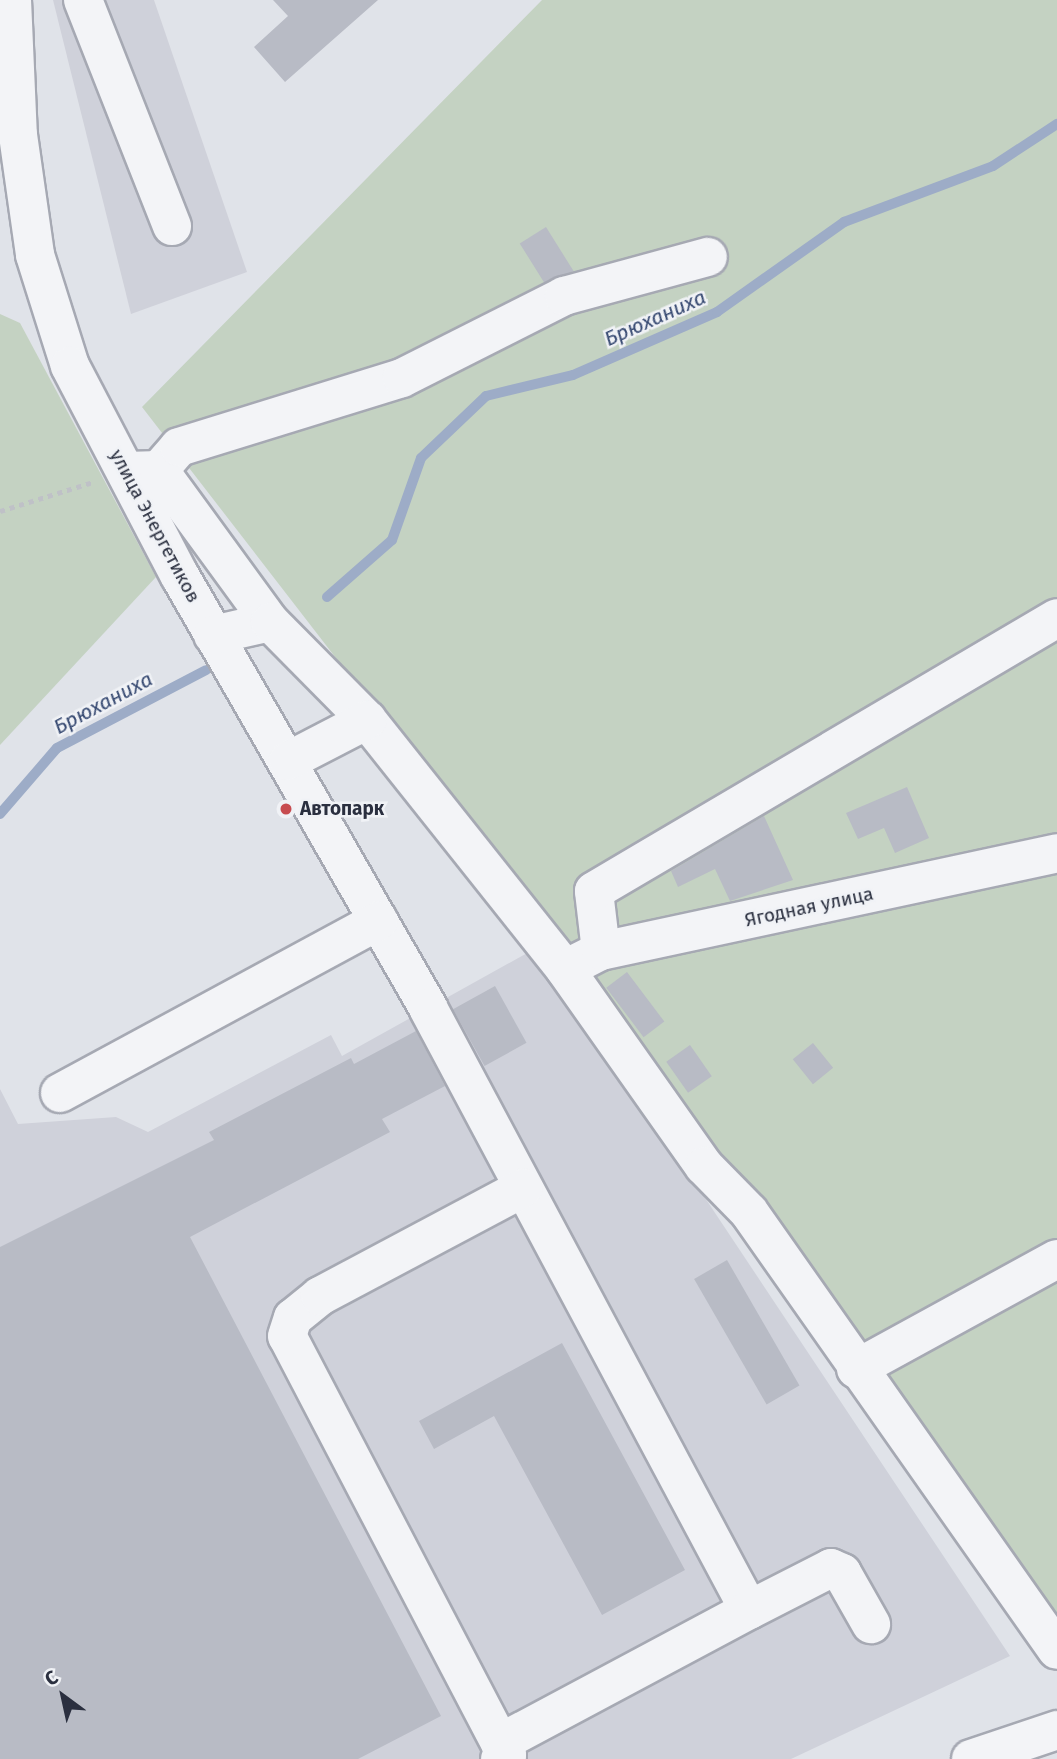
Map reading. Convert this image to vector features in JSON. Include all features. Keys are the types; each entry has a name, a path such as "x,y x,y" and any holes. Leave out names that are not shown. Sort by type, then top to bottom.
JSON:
{"street":[{"name":"улица Энергетиков","path":"12,0 18,135 35,255 70,366 143,470 214,635 428,1009 749,1611"},
{"path":"83,0 172,226"},
{"path":"708,257 564,296 402,378 179,447 143,470 270,622 367,719 565,969 705,1166 749,1212 856,1369 1057,1650"},
{"path":"601,951 594,891 1057,618"},
{"path":"214,635 270,622"},
{"path":"288,761 367,719"},
{"name":"Ягодная улица","path":"565,969 601,951 1057,853"},
{"path":"60,1093 378,921"},
{"path":"523,1188 320,1296 293,1318 287,1336 504,1754 749,1611 831,1569 842,1573 871,1624"},
{"path":"856,1369 1057,1259"},
{"path":"971,1759 1057,1730"}],"path":[{"path":"0,511 143,470"}],"shaded area":[{"path":"53,0 154,0 247,272 131,314"},
{"path":"538,947 1010,1656 791,1759 0,1759 0,1089 18,1124 116,1117 148,1132 331,1035 342,1056"}],"green space":[{"path":"542,0 1057,0 1057,1621 587,983 142,407"},
{"path":"0,314 20,323 156,577 0,745"}],"building":[{"path":"273,0 378,0 285,82 254,47 288,16"},
{"path":"546,227 574,271 547,288 520,243"},
{"path":"907,787 929,838 895,853 884,828 858,839 846,813"},
{"path":"764,816 793,880 730,901 715,869 678,887 671,871"},
{"path":"627,972 664,1022 644,1037 606,988"},
{"path":"495,986 527,1043 485,1066 453,1009"},
{"path":"416,1031 445,1086 382,1119 390,1132 190,1237 441,1716 358,1759 0,1759 0,1247 214,1140 209,1132 351,1058 354,1064"},
{"path":"813,1043 833,1068 813,1084 793,1059"},
{"path":"690,1045 712,1076 688,1093 666,1062"},
{"path":"727,1260 800,1386 767,1405 694,1279"},
{"path":"562,1343 685,1570 602,1615 494,1416 434,1449 419,1421"}],"waterway":[{"name":"Брюханиха","path":"327,597 392,540 421,458 486,396 573,375 717,312 844,222 993,166 1057,124"},
{"name":"Брюханиха","path":"0,814 57,748 206,670"}],"place":[{"name":"Автопарк","path":"286,809"}]}
